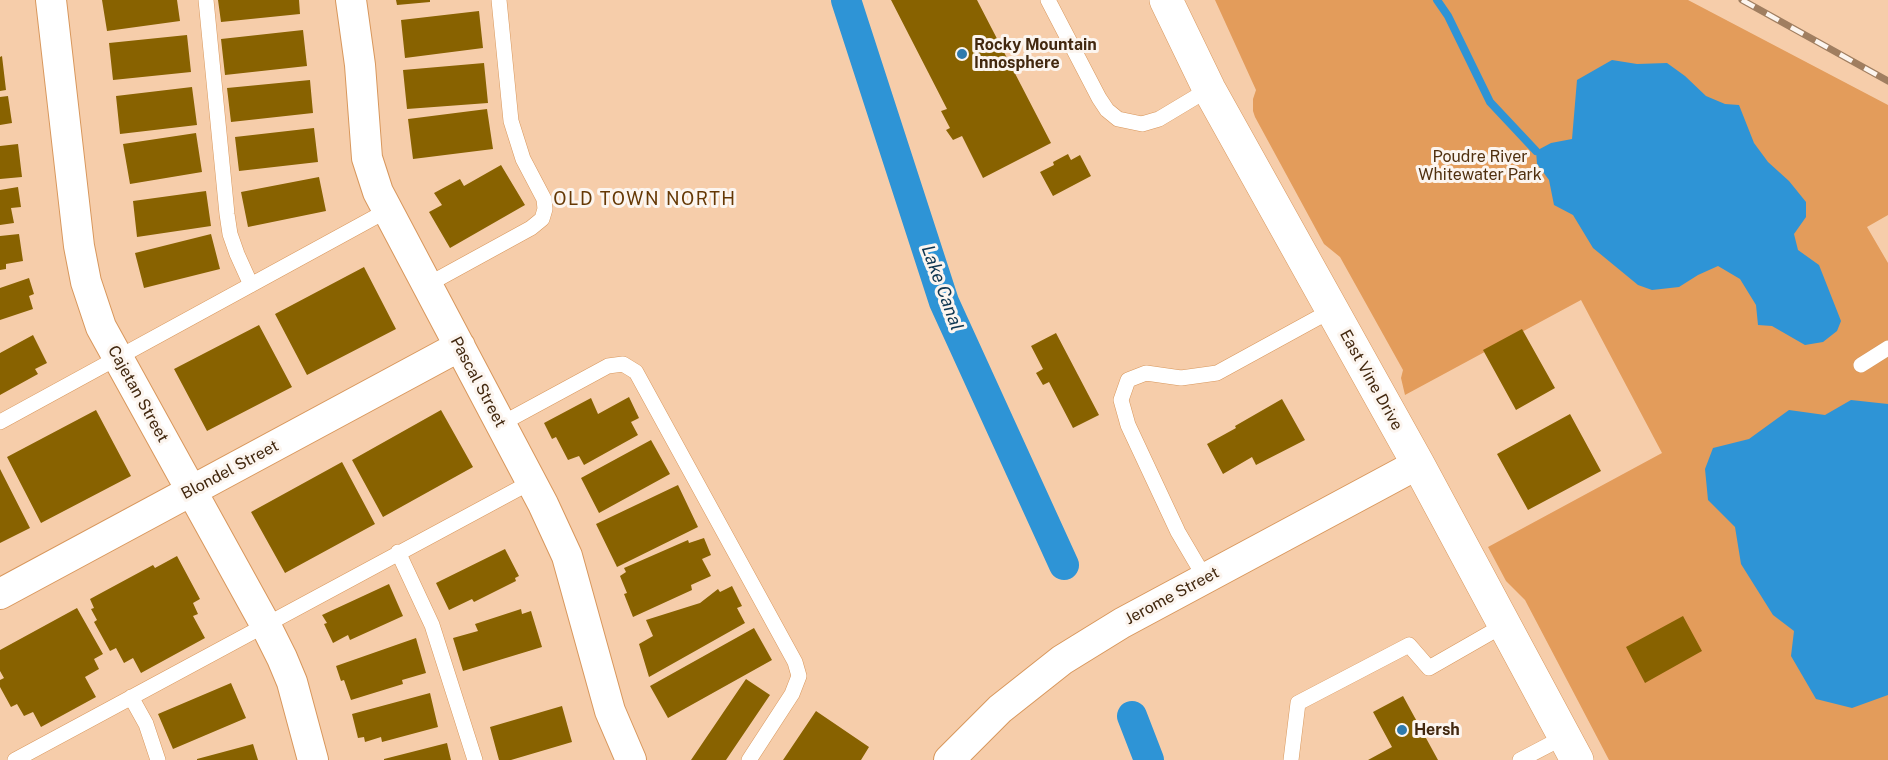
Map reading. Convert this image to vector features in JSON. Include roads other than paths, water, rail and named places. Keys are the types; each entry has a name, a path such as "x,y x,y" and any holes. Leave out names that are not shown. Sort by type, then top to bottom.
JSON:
{"main road":[{"name":"East Vine Drive","path":"1166,0 1209,89 1418,464 1571,748"}],"street":[{"name":"Cajetan Street","path":"51,0 79,246 86,282 101,327 265,624 292,682 314,760"},
{"name":"Pascal Street","path":"351,0 361,76 367,158 378,192 501,424 567,556 610,711 631,760"},
{"name":"Blondel Street","path":"0,594 459,346"},
{"name":"Jerome Street","path":"948,760 1000,709 1062,660 1122,623 1418,464"}],"lane":[{"path":"206,0 230,234 251,285"},
{"path":"427,285 531,228 542,219 545,209 544,199 523,159 511,121 499,0"},
{"path":"1048,0 1099,98 1107,110 1118,118 1142,123 1159,119 1209,89"},
{"path":"0,422 388,210"},
{"path":"1205,578 1181,538 1128,425 1121,400 1128,380 1146,373 1181,378 1217,373 1332,310"},
{"path":"1861,365 1888,348"},
{"path":"501,424 608,366 623,364 636,372 795,662 799,676 792,694 749,760"},
{"path":"15,760 531,482"},
{"path":"398,552 432,625 475,760"},
{"path":"1291,760 1298,703 1409,645 1429,668 1504,625"},
{"path":"131,697 146,724 158,760"},
{"path":"1520,760 1571,748"}],"water":[{"path":"1612,60 1637,64 1667,63 1706,96 1725,104 1739,105 1754,143 1768,162 1789,181 1806,202 1806,217 1794,234 1798,250 1819,265 1841,321 1837,331 1823,342 1805,345 1772,326 1758,325 1756,305 1740,279 1718,266 1679,287 1652,290 1638,285 1593,248 1573,215 1554,205 1549,180 1537,164 1536,151 1551,143 1572,139 1577,80"},
{"path":"1851,400 1888,404 1888,695 1852,708 1816,699 1791,656 1794,631 1773,615 1741,564 1735,527 1708,500 1705,469 1713,448 1749,439 1789,410 1825,415"}],"waterway":[{"name":"Lake Canal","path":"846,0 944,302 1064,565"},
{"path":"1437,0 1448,16 1490,102 1536,151"},
{"name":"Lake Canal","path":"1132,716 1149,760"}],"railway":[{"path":"1742,0 1888,81"}],"place":[{"name":"Rocky Mountain Innosphere","path":"962,54"},
{"name":"Hersh","path":"1402,730"}],"district":[{"name":"OLD TOWN NORTH","path":"645,199"}],"park label":[{"name":"Poudre River Whitewater Park","path":"1480,166"}]}
